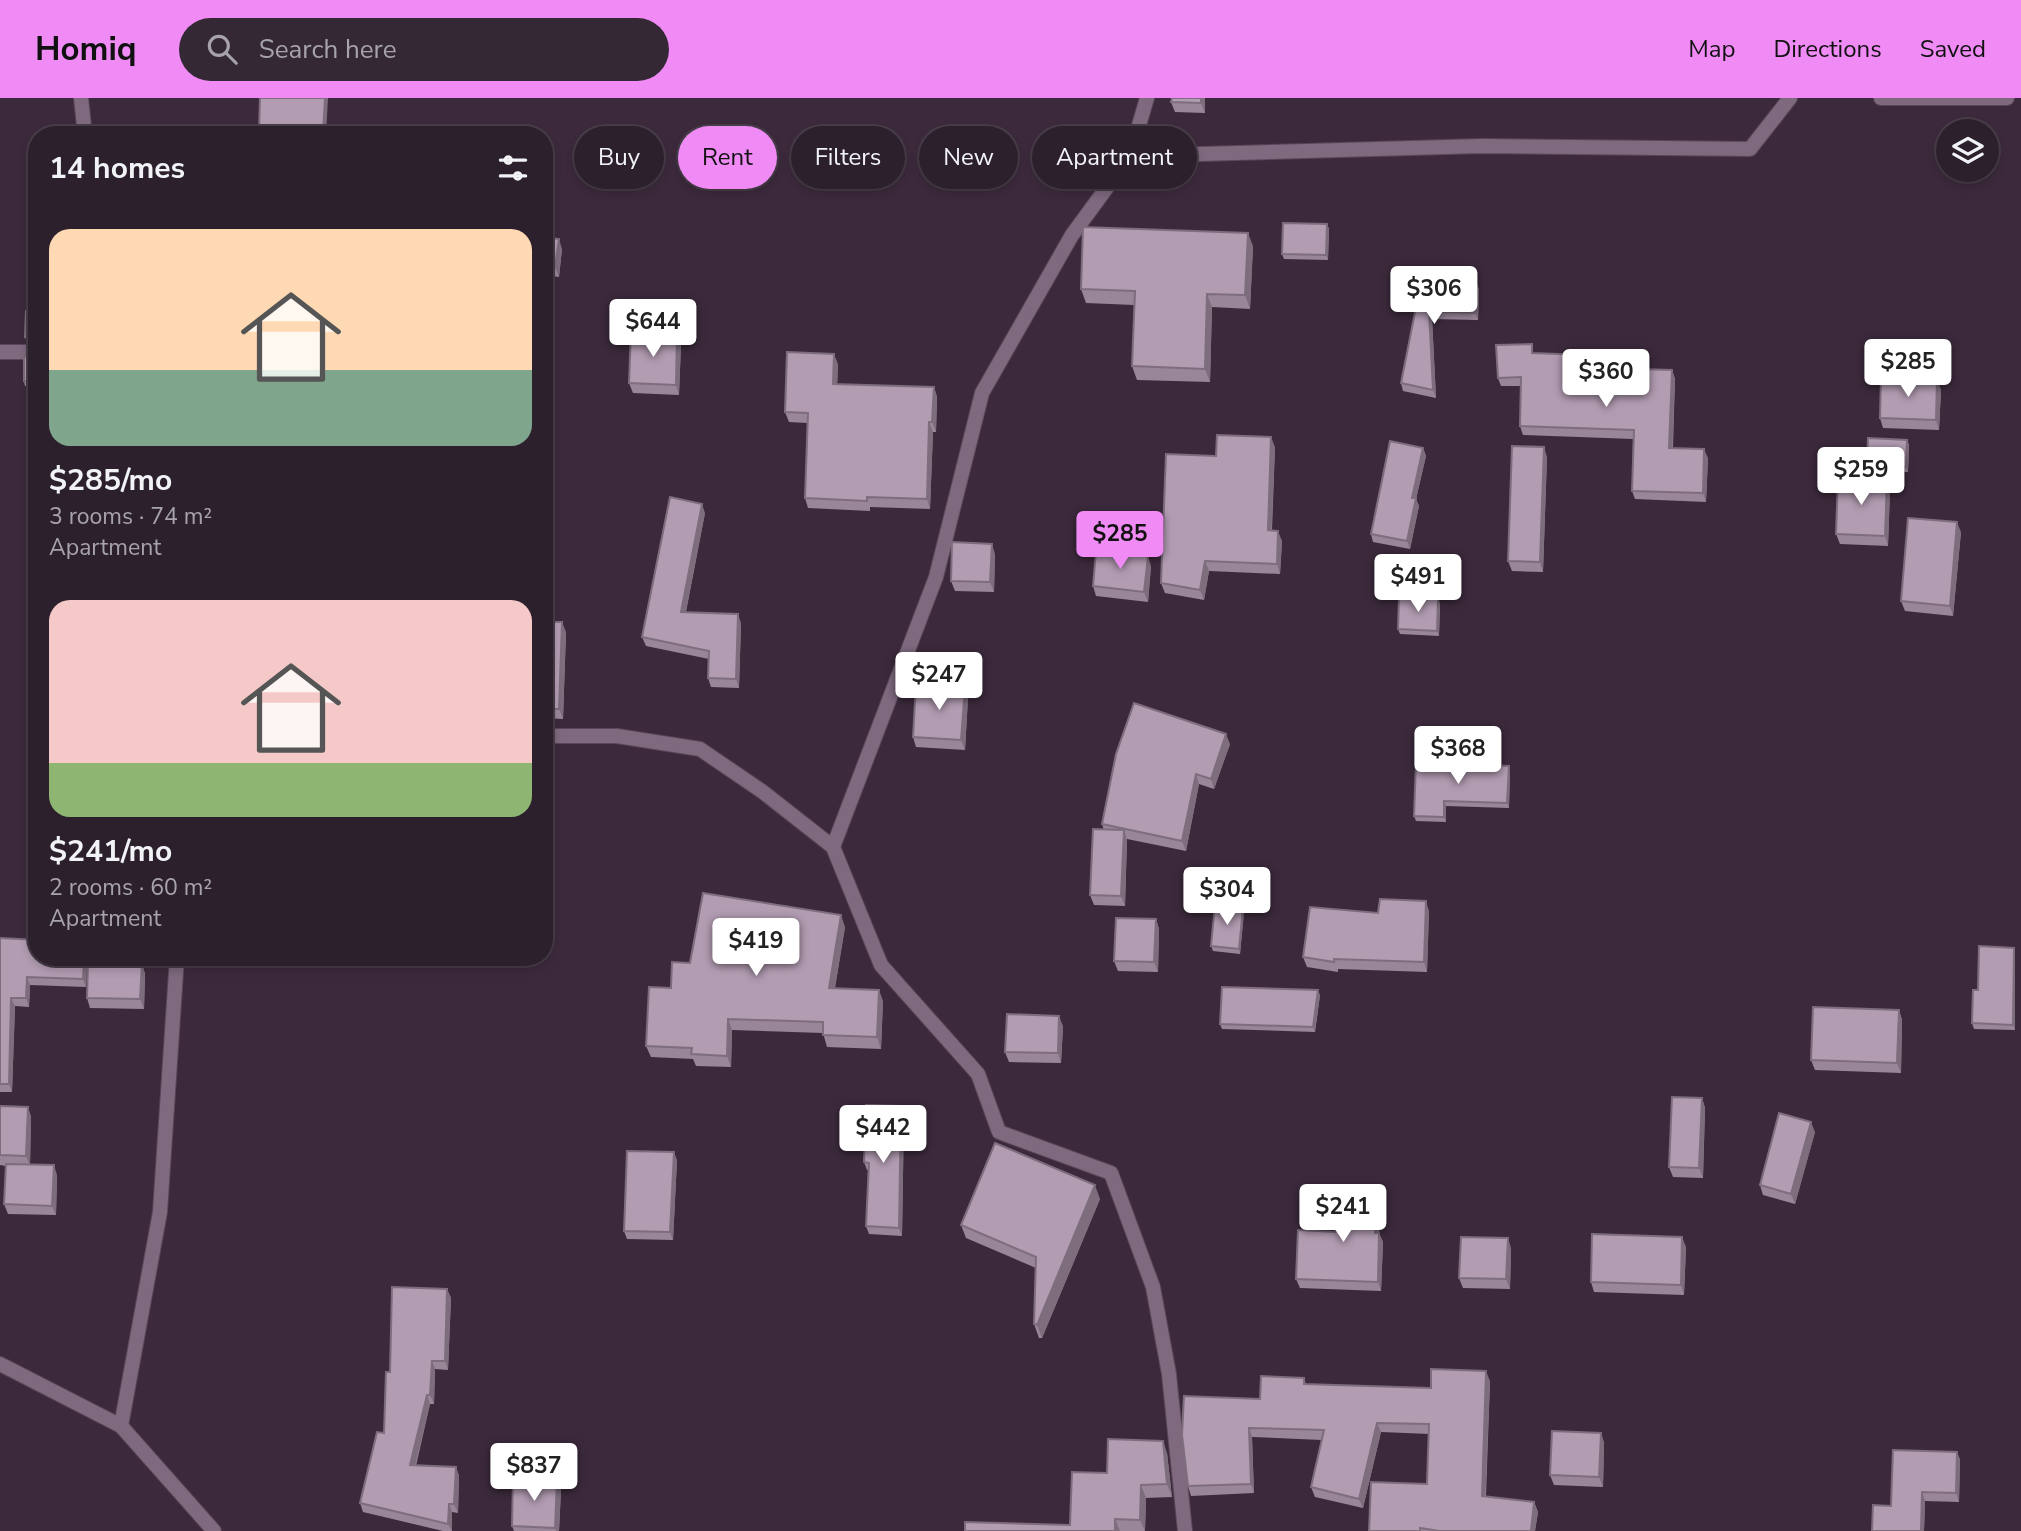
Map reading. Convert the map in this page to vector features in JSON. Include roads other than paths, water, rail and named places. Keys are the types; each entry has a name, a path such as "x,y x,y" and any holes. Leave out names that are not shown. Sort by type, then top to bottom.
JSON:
{"street":[{"path":"81,98 84,126"},
{"path":"1139,126 1147,98"},
{"path":"1197,154 1482,146 1750,149 1790,98"},
{"path":"1881,98 2007,98"},
{"path":"833,847 936,577 982,393 1072,234 1105,189"},
{"path":"0,352 28,352"},
{"path":"553,736 617,736 700,748 763,792 833,847 881,965 978,1074 999,1132 1111,1173 1153,1287 1169,1374 1185,1531"},
{"path":"121,1426 160,1212 176,966"},
{"path":"0,1364 121,1426 214,1531"}]}
